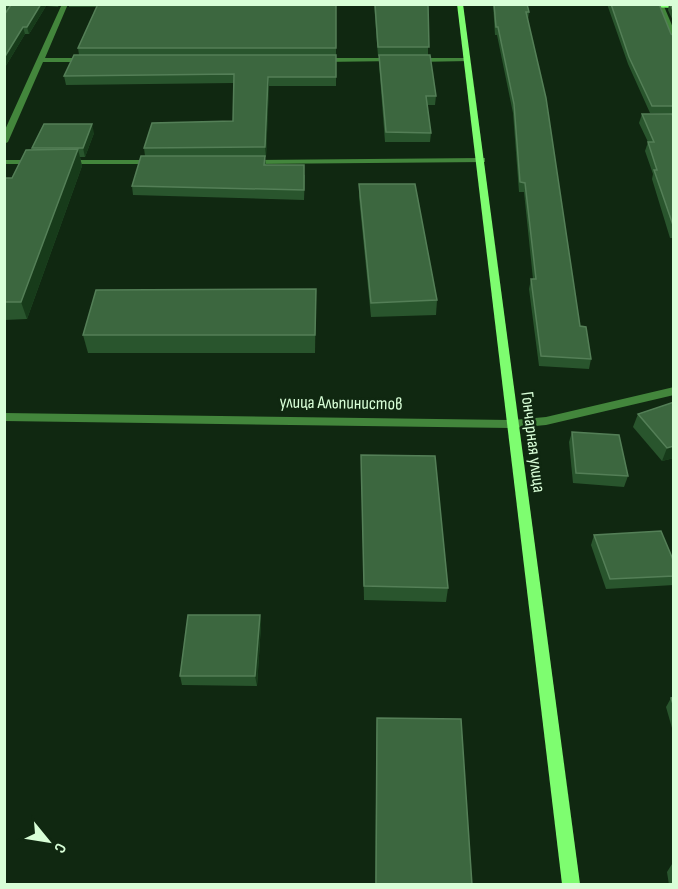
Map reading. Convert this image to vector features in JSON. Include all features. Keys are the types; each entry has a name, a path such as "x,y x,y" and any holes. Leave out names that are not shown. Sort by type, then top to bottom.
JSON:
{"street":[{"path":"4,142 64,4"},
{"name":"Гончарная улица","path":"460,4 482,160 571,885"},
{"path":"621,4 674,6"},
{"path":"660,5 674,40"},
{"path":"41,60 100,60"},
{"path":"315,60 468,60"},
{"path":"235,162 482,160"},
{"path":"4,162 166,162"},
{"name":"улица Альпинистов","path":"4,417 513,424 546,421 674,391"}],"building":[{"path":"4,4 41,4 27,27 23,27 4,58 4,15 11,5"},
{"path":"98,4 336,4 336,48 78,48"},
{"path":"375,4 428,4 429,47 378,47"},
{"path":"494,4 527,4 529,12 526,12 546,98 580,326 586,327 591,359 541,356 531,279 536,279 525,183 520,182 514,104 498,27 496,27"},
{"path":"611,4 659,4 671,34 674,36 674,106 652,106 629,57"},
{"path":"74,55 336,55 336,77 268,77 265,147 144,148 152,123 233,121 234,74 64,76"},
{"path":"379,55 430,55 436,96 426,96 431,133 386,132"},
{"path":"642,114 672,114 674,119 674,228 654,170 657,170 648,142 654,142"},
{"path":"44,124 92,124 83,148 32,148"},
{"path":"78,149 21,302 4,302 4,182 6,178 12,178 26,150"},
{"path":"141,156 265,156 264,165 304,165 304,190 132,186"},
{"path":"359,184 415,184 437,300 371,303"},
{"path":"316,289 315,335 83,335 96,290"},
{"path":"674,402 674,446 667,448 638,414"},
{"path":"572,432 619,435 628,476 576,473"},
{"path":"361,455 435,456 448,588 364,586"},
{"path":"661,531 674,562 674,576 610,579 594,535"},
{"path":"188,615 260,615 255,676 180,676"},
{"path":"377,718 461,719 472,885 376,885"}]}
